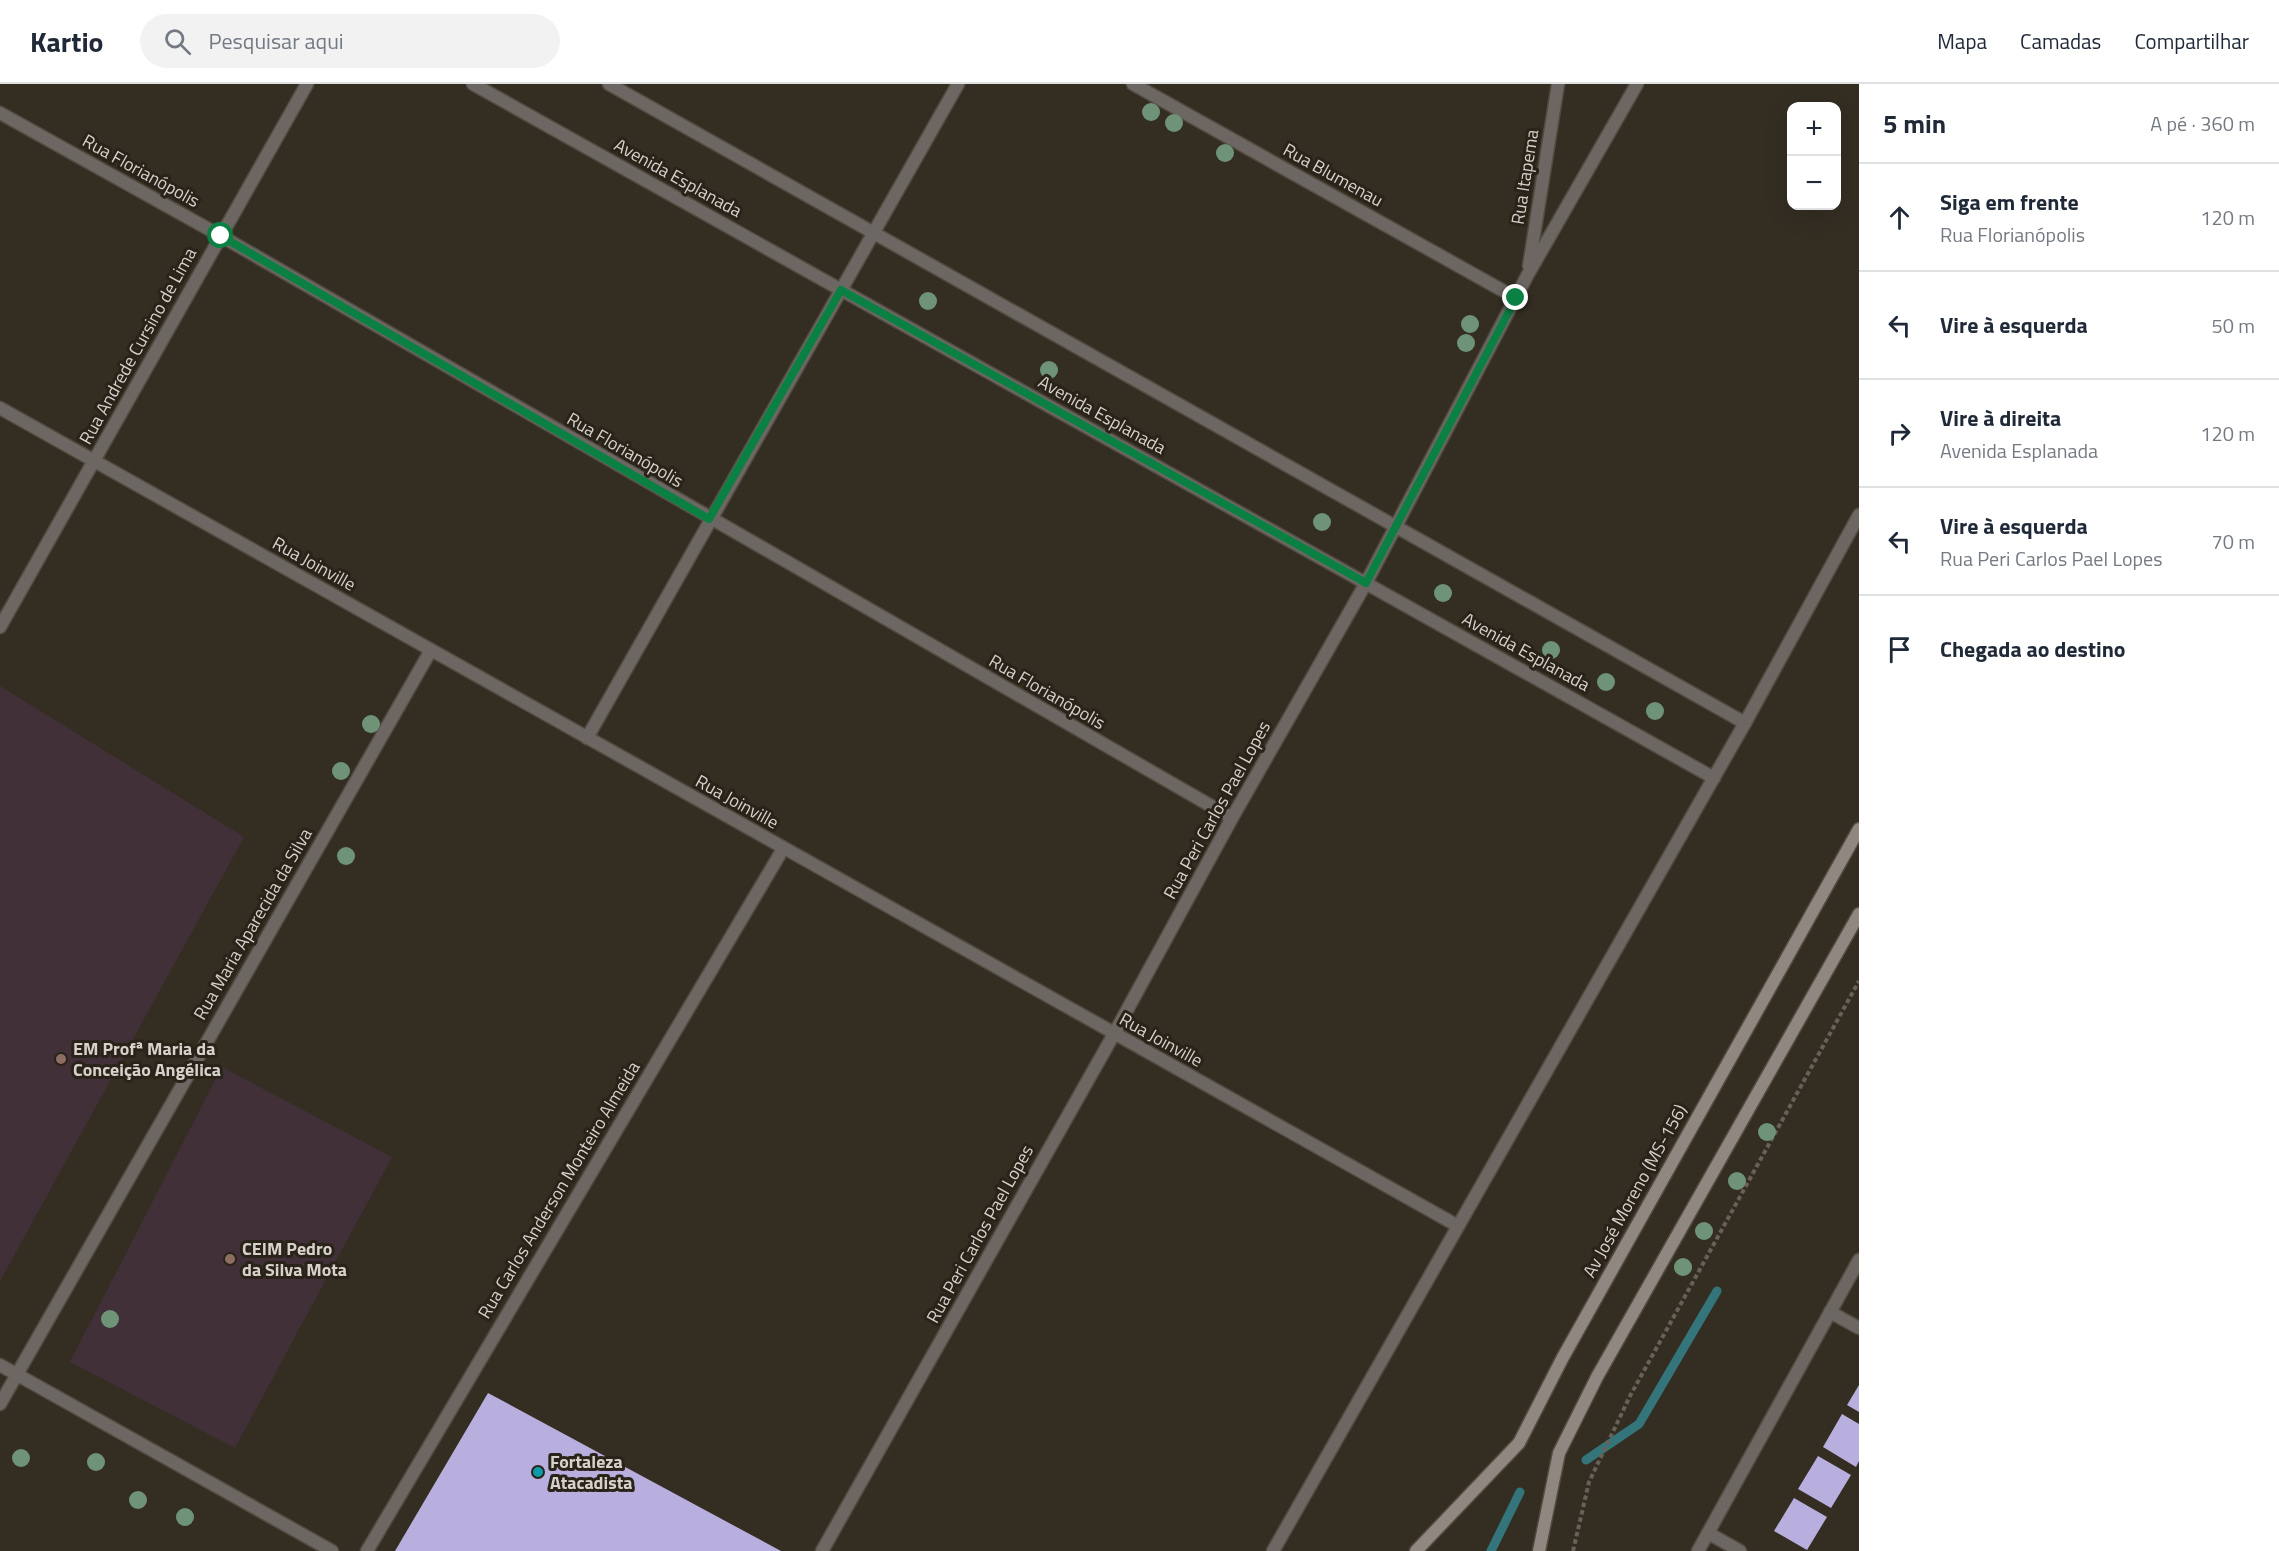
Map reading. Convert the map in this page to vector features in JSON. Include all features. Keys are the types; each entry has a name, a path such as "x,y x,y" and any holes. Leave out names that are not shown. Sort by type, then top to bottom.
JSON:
{"main road":[{"name":"Av José Moreno (MS-156)","path":"1416,1551 1519,1443 1562,1359 1859,828"},
{"path":"1539,1551 1559,1453 1597,1377 1859,914"}],"street":[{"name":"Rua Andrede Cursino de Lima","path":"0,627 307,84"},
{"name":"Avenida Esplanada","path":"473,84 1714,778"},
{"path":"609,84 1745,723"},
{"path":"586,738 958,84"},
{"name":"Rua Blumenau","path":"1133,84 1516,298"},
{"name":"Rua Itapema","path":"1527,276 1558,84"},
{"name":"Rua Peri Carlos Pael Lopes","path":"822,1551 1366,583 1527,276 1637,84"},
{"name":"Rua Florianópolis","path":"0,113 221,236 1232,819"},
{"name":"Rua Joinville","path":"0,408 1458,1226"},
{"path":"1273,1551 1714,778 1859,515"},
{"name":"Rua Maria Aparecida da Silva","path":"0,1404 431,650"},
{"name":"Rua Carlos Anderson Monteiro Almeida","path":"367,1551 783,849"},
{"path":"1698,1551 1859,1260"},
{"path":"1830,1312 1859,1328"},
{"path":"0,1365 332,1551"},
{"path":"1708,1533 1740,1551"}],"path":[{"path":"1573,1551 1588,1482 1630,1396 1859,981"}],"shaded area":[{"name":"EM Profª Maria da Conceição Angélica","path":"0,686 244,837 0,1281"},
{"name":"CEIM Pedro da Silva Mota","path":"222,1067 392,1157 235,1448 70,1362"}],"building":[{"path":"1859,1385 1859,1412 1847,1405"},
{"name":"Fortaleza Atacadista","path":"488,1393 781,1551 395,1551"},
{"path":"1842,1414 1859,1424 1859,1461 1856,1467 1823,1447"},
{"path":"1818,1456 1851,1475 1831,1508 1798,1489"},
{"path":"1794,1498 1827,1517 1807,1550 1774,1531"}],"waterway":[{"path":"1586,1460 1639,1424 1717,1291"},
{"path":"1491,1551 1520,1492"}],"place":[{"name":"EM Profª Maria da Conceição Angélica","path":"61,1059"},
{"name":"CEIM Pedro da Silva Mota","path":"230,1259"},
{"name":"Fortaleza Atacadista","path":"538,1472"}],"route":[{"path":"221,236 709,519 841,290 1366,583 1516,298"}]}
